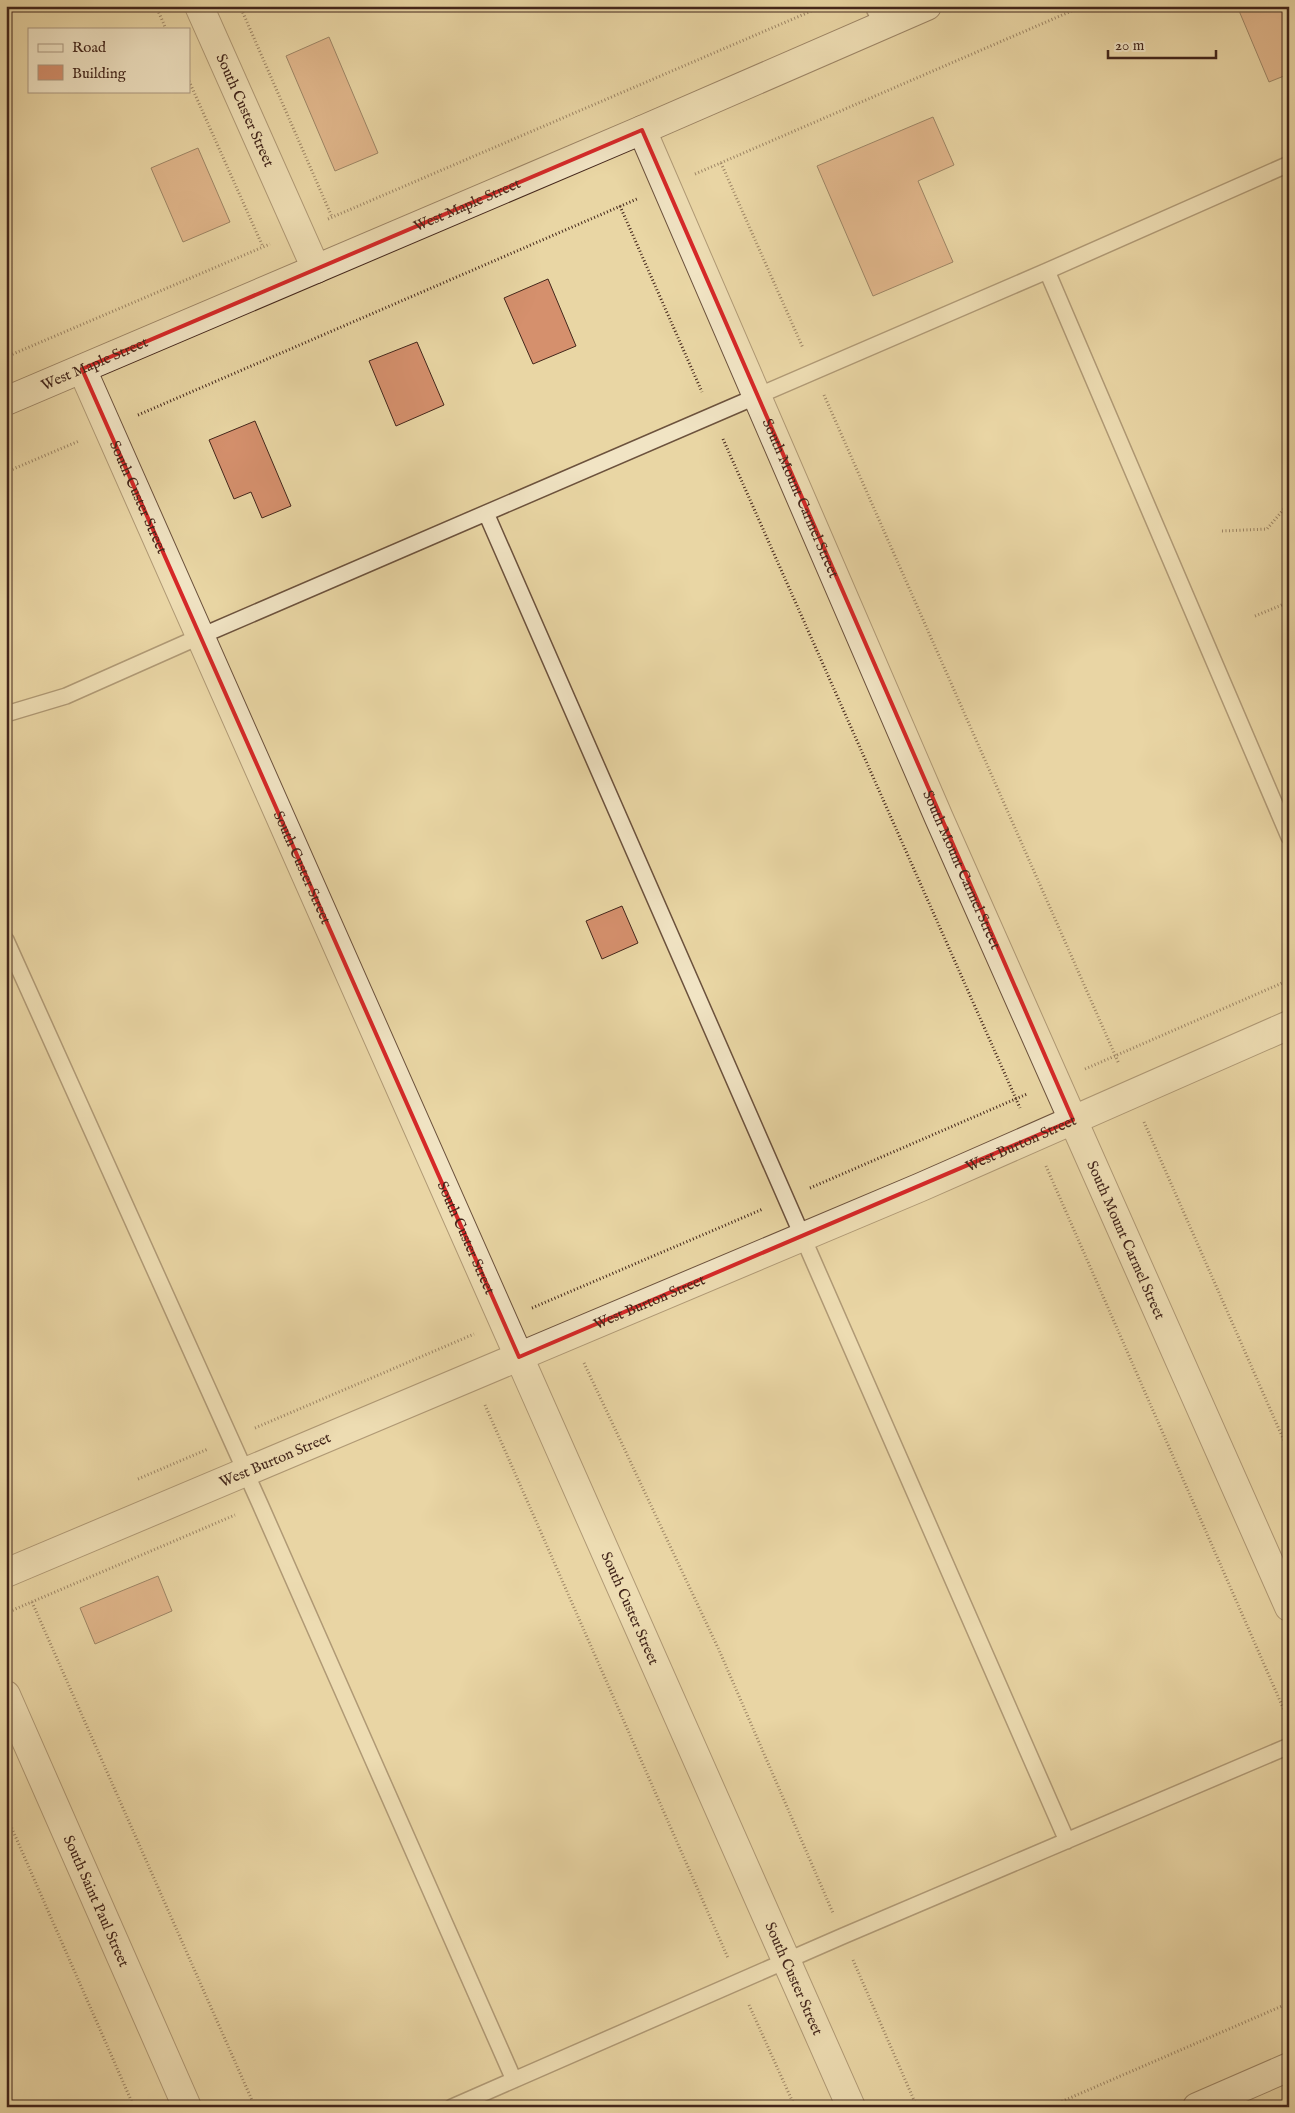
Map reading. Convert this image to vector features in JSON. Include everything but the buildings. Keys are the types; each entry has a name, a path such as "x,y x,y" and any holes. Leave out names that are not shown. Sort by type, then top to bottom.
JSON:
{"street":[{"name":"South Custer Street","path":"199,6 316,269"},
{"name":"West Maple Street","path":"6,401 642,130 878,16 927,6"},
{"name":"South Mount Carmel Street","path":"642,130 939,818 1289,1607"},
{"name":"South Custer Street","path":"82,369 851,2107"},
{"name":"West Burton Street","path":"12,1570 802,1237 1289,1025"},
{"name":"South Saint Paul Street","path":"6,1694 187,2107"},
{"path":"1197,2107 1289,2067"}],"lane":[{"path":"6,714 66,696 813,370 1047,271 1289,164"},
{"path":"1047,271 1289,837"},
{"path":"486,513 1067,1841"},
{"path":"6,940 245,1472 514,2080"},
{"path":"452,2107 843,1936 1289,1746"}],"path":[{"path":"156,6 166,28"},
{"path":"240,6 332,217"},
{"path":"6,357 823,6"},
{"path":"6,472 1083,6"},
{"path":"190,83 263,247"},
{"path":"722,162 1289,1452"},
{"path":"620,206 1016,1099 1289,1722"},
{"path":"1222,531 1267,529 1289,503"},
{"path":"1256,616 1289,602"},
{"path":"130,1483 1289,980"},
{"path":"571,1335 719,1650 917,2107"},
{"path":"458,1341 795,2107"},
{"path":"12,1570 255,2107"},
{"path":"6,1815 134,2107"},
{"path":"1049,2107 1289,2003"}],"highlighted area":[{"path":"642,130 1073,1120 519,1357 82,369"}]}
